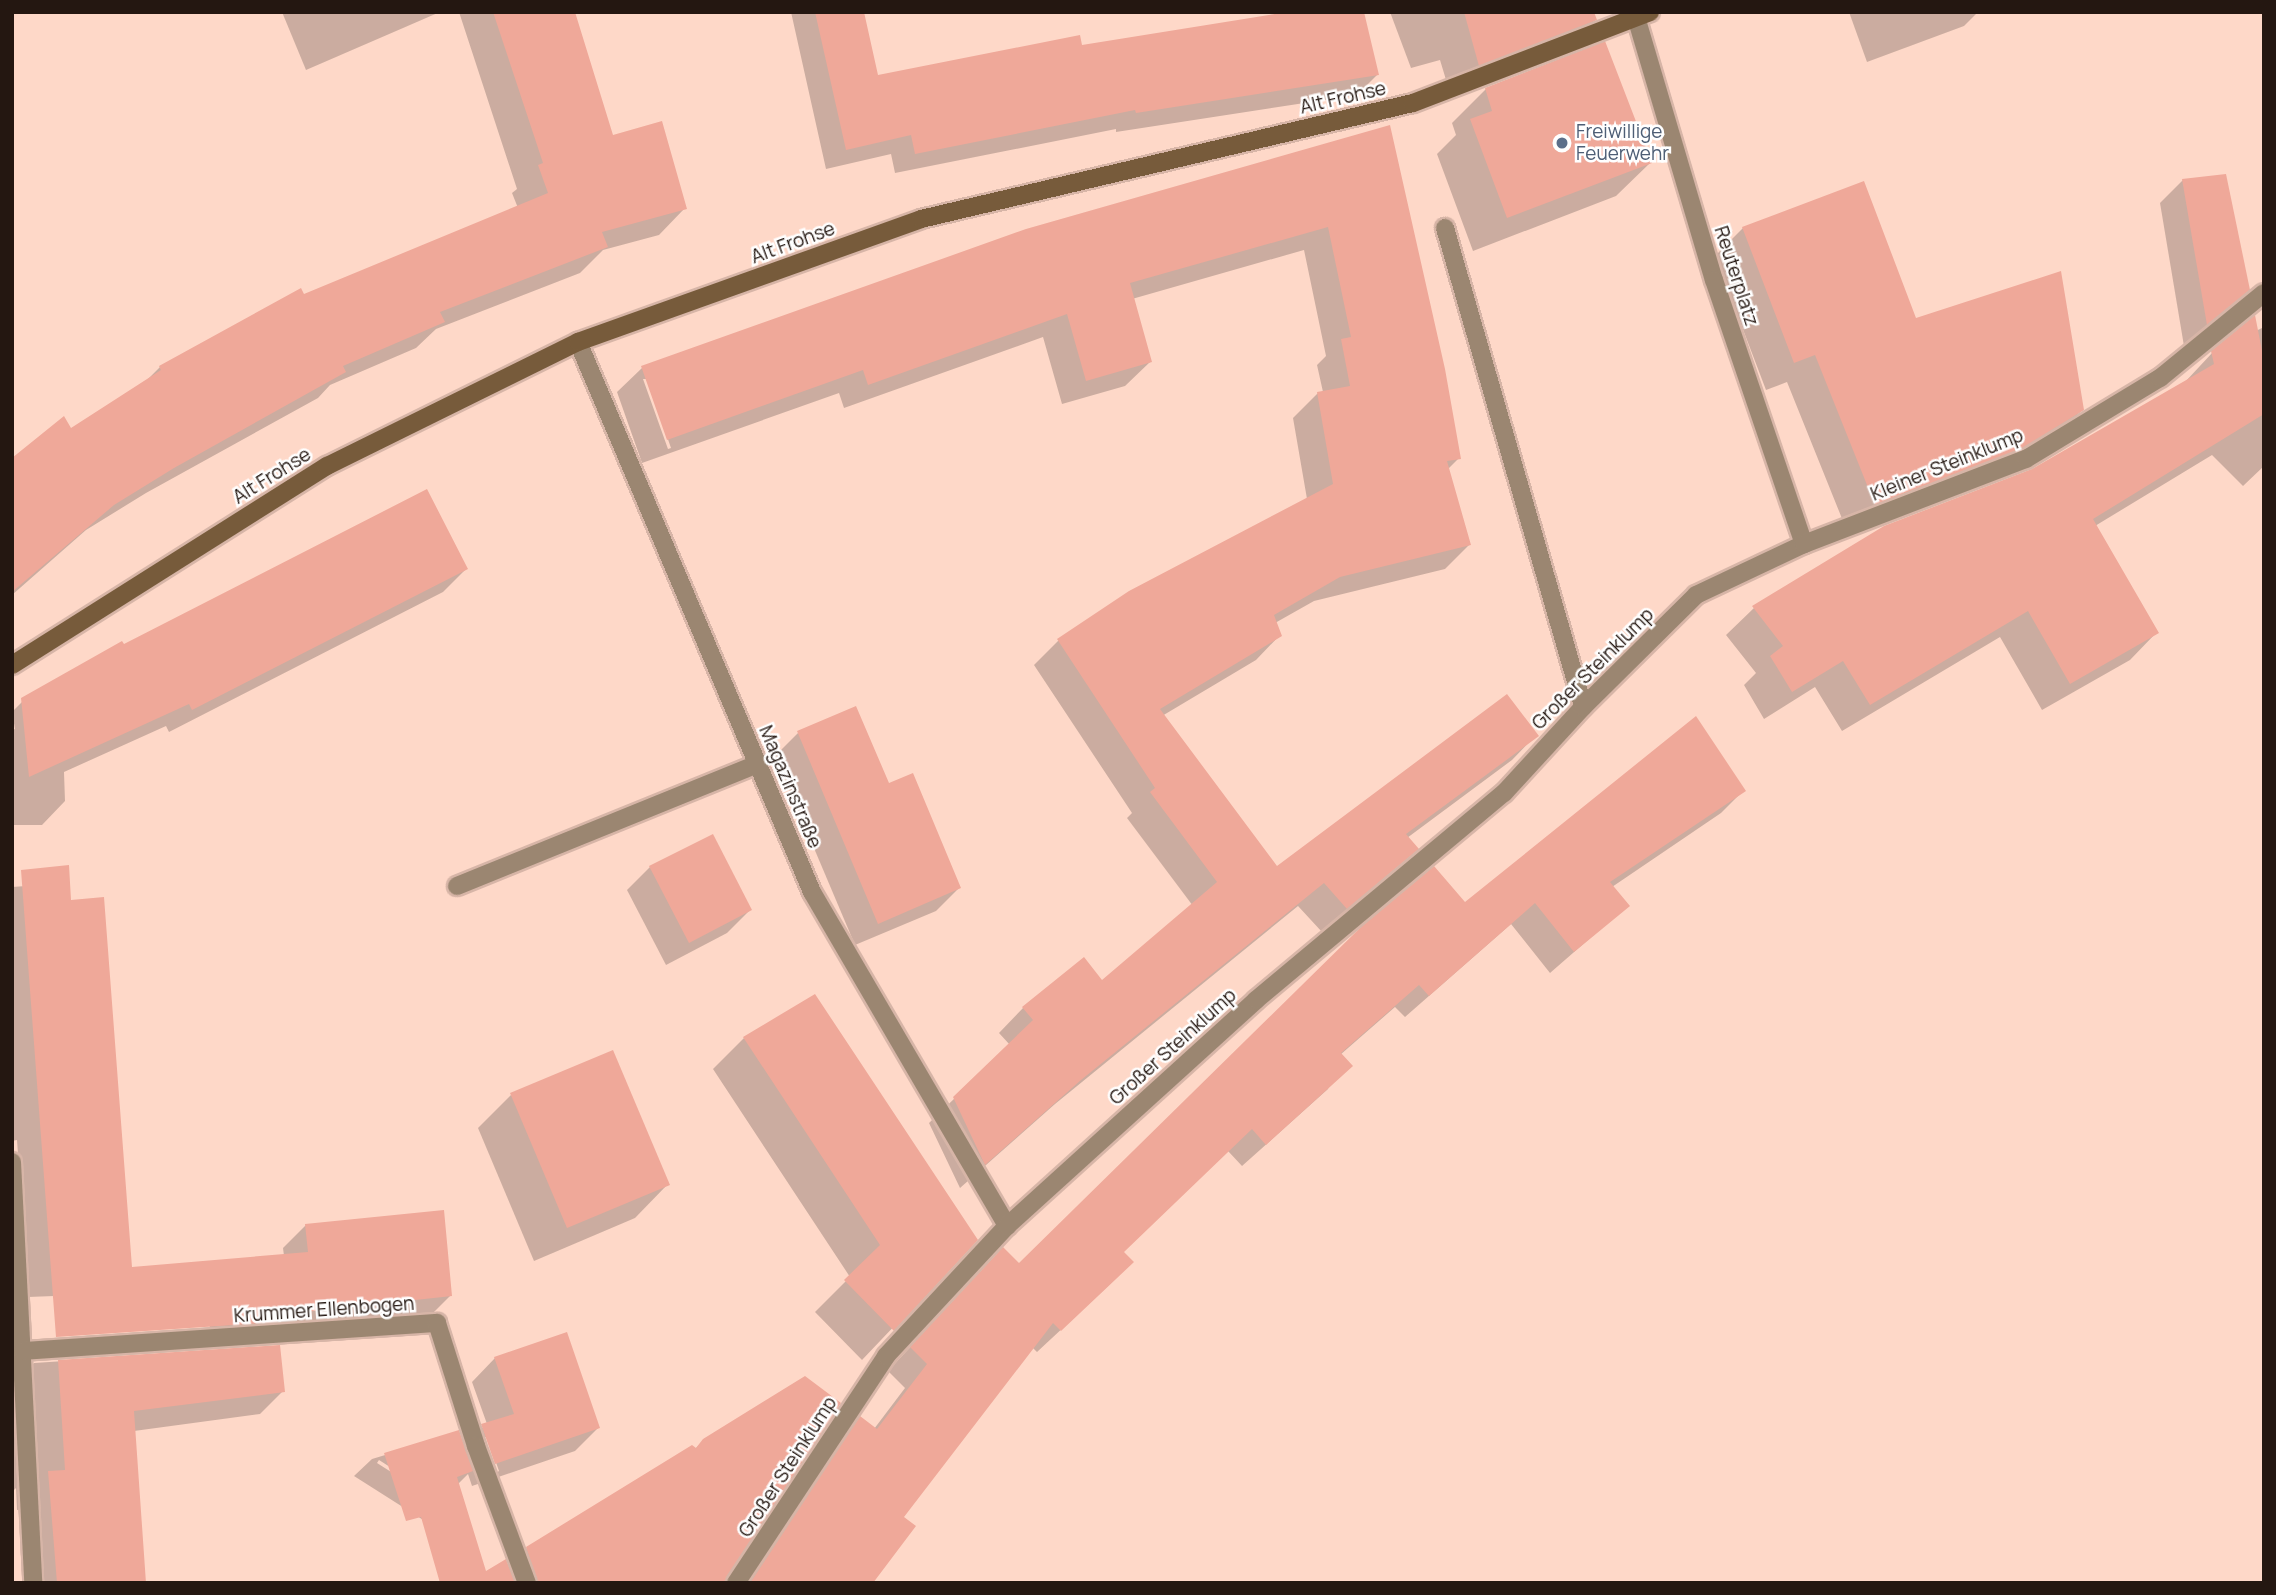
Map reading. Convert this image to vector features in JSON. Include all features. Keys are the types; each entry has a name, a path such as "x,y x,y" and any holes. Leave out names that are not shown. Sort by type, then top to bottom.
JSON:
{"street":[{"name":"Alt Frohse","path":"12,665 327,466 578,342 921,219 1413,103 1643,15"},
{"name":"Reuterplatz","path":"1643,15 1713,280 1804,544"},
{"path":"1445,228 1583,707"},
{"name":"Kleiner Steinklump","path":"1696,595 1804,544 2026,459 2160,378 2264,293"},
{"name":"Magazinstraße","path":"578,342 812,892 1007,1226"},
{"name":"Großer Steinklump","path":"736,1583 886,1356 1007,1226 1256,1000 1504,793 1583,707 1696,595"},
{"path":"457,886 758,764"},
{"path":"12,1162 33,1583"},
{"name":"Krummer Ellenbogen","path":"23,1351 437,1323 476,1446 527,1583"}],"building":[{"path":"493,12 575,12 613,135 662,121 687,209 602,232 608,247 440,312 445,322 343,366 346,372 174,468 114,505 12,592 12,458 64,416 71,428 161,370 159,366 301,288 304,294 548,193 538,165 543,163"},
{"path":"815,12 864,12 878,75 1080,35 1082,45 1287,12 1364,12 1379,75 1136,113 1135,110 915,154 911,135 846,150"},
{"path":"1464,12 1594,12 1597,20 1479,66"},
{"path":"1605,41 1652,163 1507,218 1470,119 1492,111 1485,88"},
{"path":"1390,125 1445,369 1461,459 1447,461 1471,545 1340,577 1274,615 1282,636 1160,709 1277,866 1507,694 1539,736 1406,834 1419,849 1347,909 1324,883 1081,1080 985,1165 953,1097 1033,1020 1022,1007 1084,957 1102,980 1217,882 1150,792 1155,788 1057,639 1129,591 1333,484 1317,392 1350,386 1341,339 1351,337 1328,227 1130,283 1152,362 1086,381 1067,314 868,385 863,370 667,440 641,366 1026,229"},
{"path":"2226,174 2250,290 2207,325 2182,179"},
{"path":"1864,181 1916,318 2061,271 2084,410 2021,449 1875,505 1815,355 1794,363 1742,227"},
{"path":"2255,315 2264,361 2264,414 2093,519 2159,633 2070,684 2028,611 1870,705 1843,661 1792,692 1770,656 1783,646 1752,606 1884,526 2032,469 2214,364 2211,351"},
{"path":"427,489 468,569 192,710 189,704 29,777 21,698 122,641 124,644"},
{"path":"856,706 889,783 913,773 961,888 878,924 797,731"},
{"path":"1696,716 1746,791 1610,882 1630,906 1574,952 1535,903 1429,996 1419,985 1341,1053 1353,1066 1266,1145 1252,1129 1124,1252 1134,1262 1061,1331 1053,1323 904,1517 916,1526 873,1583 750,1583 860,1416 877,1429 927,1364 910,1347 1003,1247 1019,1263 1362,926 1434,866 1465,902"},
{"path":"713,834 752,910 689,943 649,866"},
{"path":"69,865 71,900 104,897 132,1267 308,1252 305,1224 444,1210 452,1296 277,1315 277,1322 56,1337 21,870"},
{"path":"815,994 978,1240 894,1331 844,1280 880,1245 743,1037"},
{"path":"613,1050 670,1185 567,1228 510,1093"},
{"path":"567,1332 600,1428 495,1464 481,1424 514,1414 494,1357"},
{"path":"280,1345 285,1392 134,1411 146,1583 57,1583 48,1471 65,1470 58,1360"},
{"path":"805,1376 841,1403 725,1583 538,1583 526,1547 692,1445 696,1448 703,1439"},
{"path":"459,1430 473,1471 457,1477 486,1571 506,1559 515,1583 440,1583 421,1517 406,1521 384,1453"}],"place":[{"name":"Freiwillige Feuerwehr","path":"1562,143"}]}
